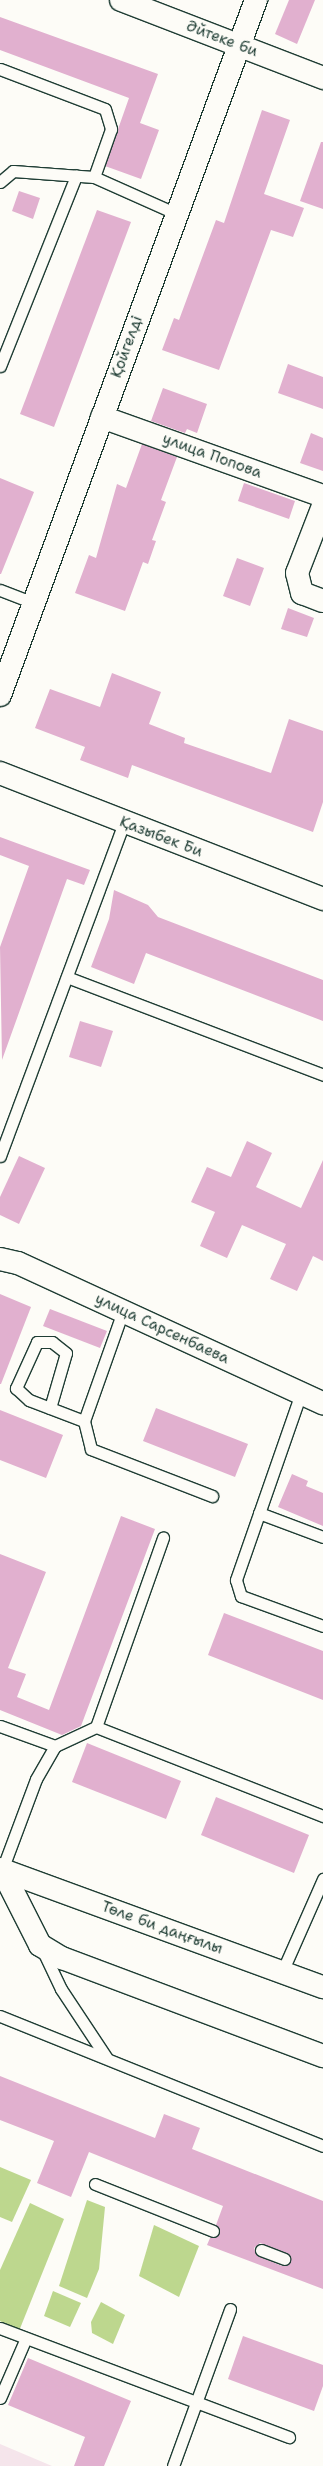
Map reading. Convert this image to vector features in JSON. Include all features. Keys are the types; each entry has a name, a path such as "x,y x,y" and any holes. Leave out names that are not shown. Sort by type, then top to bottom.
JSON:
{"street":[{"name":"Әйтеке би","path":"121,0 323,78"},
{"name":"Қойгелді","path":"0,695 175,213 256,0"},
{"name":"улица Попова","path":"102,417 323,496"},
{"path":"323,506 297,573 302,593 323,601"},
{"name":"Қазыбек Би","path":"0,773 124,823 323,899"},
{"name":"улица Сарсенбаева","path":"0,1259 18,1263 323,1403"},
{"path":"1,1870 40,1945 62,1958 323,2056"},
{"name":"Төле би даңғылы","path":"1,1870 323,1987"}],"lane":[{"path":"0,69 105,108 111,129 94,177"},
{"path":"0,182 13,171 94,177 175,213"},
{"path":"0,366 76,176"},
{"path":"0,590 34,603"},
{"path":"0,1156 124,823"},
{"path":"67,977 323,1075"},
{"path":"123,1311 84,1421 91,1449 212,1496"},
{"path":"50,1408 66,1353 52,1342 36,1342 16,1388 29,1400 84,1421"},
{"path":"301,1393 236,1580 241,1596 323,1626"},
{"path":"259,1512 323,1537"},
{"path":"96,1727 164,1538"},
{"path":"0,1726 54,1746"},
{"path":"1,1870 36,1779 54,1746 96,1727 323,1816"},
{"path":"282,1972 323,1879"},
{"path":"40,1945 61,1989 106,2057"},
{"path":"0,2016 106,2057 323,2146"},
{"path":"96,2184 213,2231"},
{"path":"261,2250 284,2259"},
{"path":"173,2466 230,2309"},
{"path":"0,2328 289,2437"},
{"path":"0,2398 26,2338"}],"shaded area":[{"path":"0,2444 52,2466 0,2466"}],"green space":[{"path":"0,2167 31,2180 12,2222 0,2217"},
{"path":"87,2200 105,2207 99,2269 87,2298 59,2286"},
{"path":"30,2203 64,2219 19,2331 0,2321 0,2270"},
{"path":"154,2225 199,2246 179,2297 139,2276"},
{"path":"53,2291 81,2303 70,2327 44,2316"},
{"path":"101,2302 125,2315 113,2344 92,2333 91,2322"}],"building":[{"path":"289,0 315,0 297,44 275,34"},
{"path":"0,17 158,74 140,123 159,130 141,179 105,166 129,98 0,50"},
{"path":"262,110 290,120 264,194 304,208 293,237 271,230 219,370 162,350 174,318 179,320 216,220 224,223"},
{"path":"321,142 323,142 323,209 300,201"},
{"path":"19,191 40,198 33,219 12,211"},
{"path":"97,210 131,222 54,427 20,414"},
{"path":"288,364 323,377 323,409 278,393"},
{"path":"163,388 207,404 197,433 187,429 185,433 151,421"},
{"path":"311,433 323,438 323,471 300,463"},
{"path":"142,444 177,457 161,500 166,502 152,540 156,541 148,564 143,562 125,611 75,593 89,555 96,558 117,484 126,488"},
{"path":"0,478 34,492 1,574 0,574"},
{"path":"244,483 295,501 289,519 238,501"},
{"path":"237,558 264,568 250,606 223,596"},
{"path":"288,608 314,618 307,637 281,629"},
{"path":"112,673 161,692 149,724 185,738 184,743 271,773 289,719 323,731 323,802 313,832 132,765 128,778 80,760 85,747 35,728 50,689 100,707"},
{"path":"0,837 90,870 84,885 67,879 2,1060 0,947 29,866 0,855"},
{"path":"114,890 148,905 158,917 323,980 323,1021 146,953 134,984 91,967 109,919"},
{"path":"80,1021 113,1031 101,1067 69,1057"},
{"path":"247,1141 272,1153 256,1187 301,1208 323,1160 323,1261 313,1256 297,1291 270,1279 286,1244 242,1225 227,1258 200,1246 215,1212 191,1202 207,1167 231,1177"},
{"path":"19,1156 45,1168 19,1224 0,1215 0,1197"},
{"path":"0,1294 31,1307 1,1384 0,1384"},
{"path":"50,1309 107,1331 100,1348 43,1326"},
{"path":"156,1408 248,1444 235,1477 143,1441"},
{"path":"0,1410 63,1435 46,1478 0,1460"},
{"path":"292,1474 308,1481 306,1486 323,1493 323,1526 278,1507"},
{"path":"121,1516 155,1529 81,1726 62,1735 0,1710 0,1554 46,1572 8,1668 26,1674 17,1697 49,1710"},
{"path":"224,1613 323,1651 323,1700 208,1655"},
{"path":"87,1743 181,1781 166,1819 72,1782"},
{"path":"216,1797 309,1835 294,1873 201,1835"},
{"path":"0,2076 155,2138 164,2114 200,2128 192,2149 323,2201 323,2289 207,2245 210,2238 220,2233 216,2225 223,2206 89,2152 71,2197 37,2183 54,2141 0,2120","holes":["260,2243 287,2253 290,2262 282,2266 258,2256 254,2248"]},
{"path":"243,2336 323,2365 323,2386 314,2411 228,2379"},
{"path":"28,2358 131,2401 104,2466 74,2466 85,2437 8,2405"}]}
